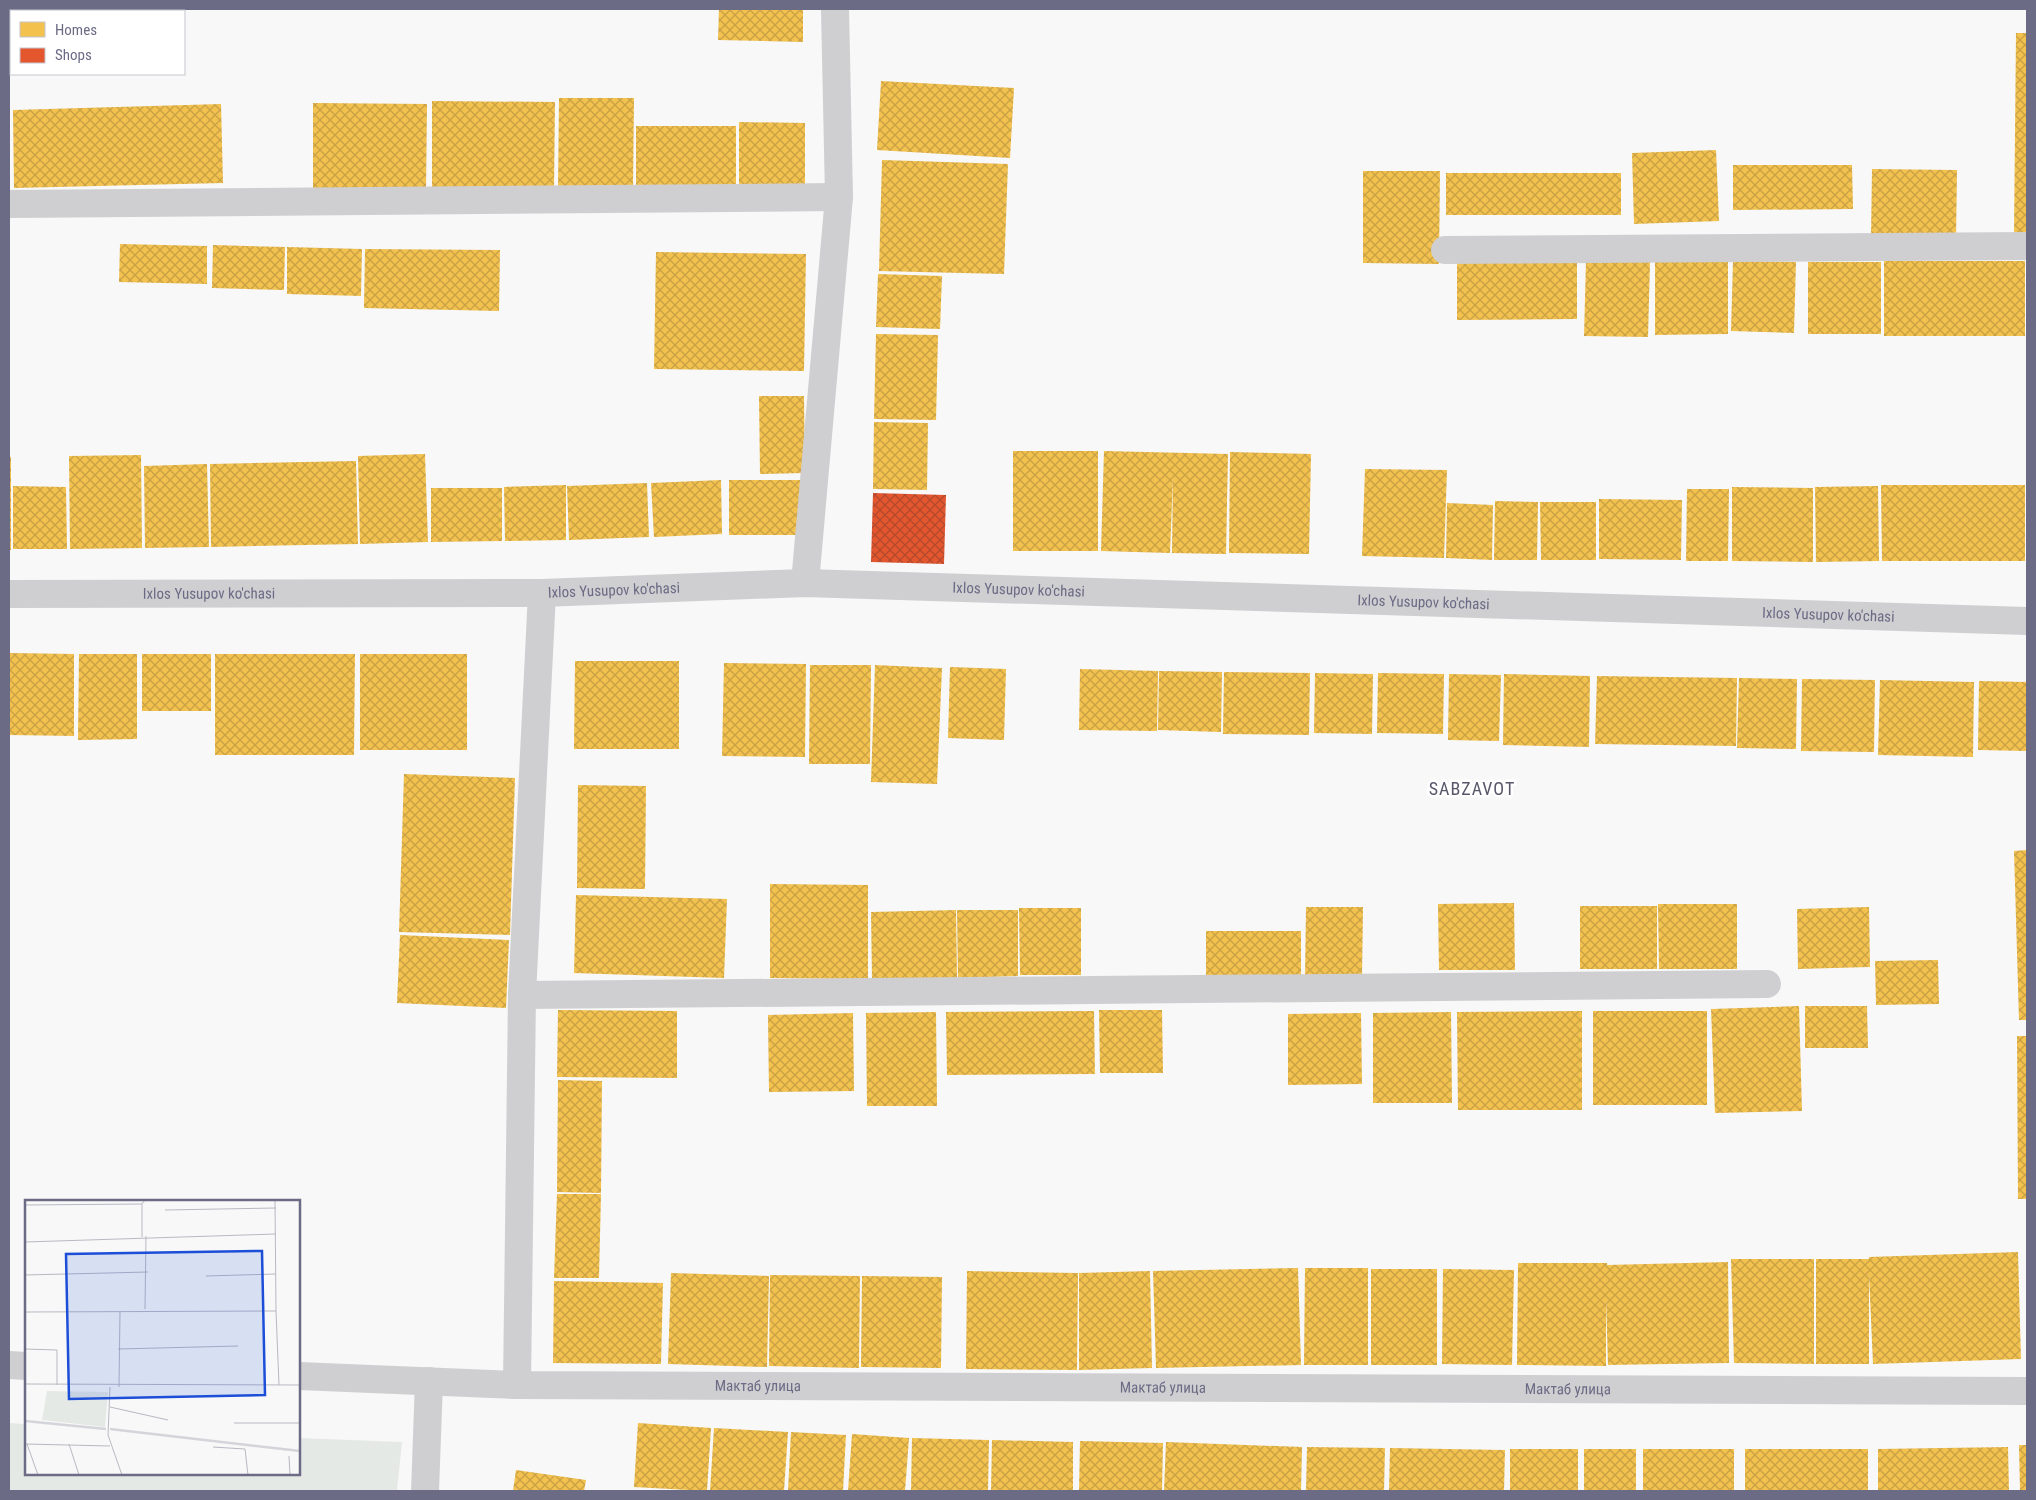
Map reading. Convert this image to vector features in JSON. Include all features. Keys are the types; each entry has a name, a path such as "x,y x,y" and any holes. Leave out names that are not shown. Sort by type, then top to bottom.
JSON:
{"street":[{"path":"805,583 839,196 835,9"},
{"path":"9,204 839,196"},
{"path":"1445,250 2027,246"},
{"name":"Ixlos Yusupov ko'chasi","path":"9,594 542,593 805,583 2027,621"},
{"path":"517,1385 522,995 542,593"},
{"path":"522,995 1767,984"},
{"path":"9,1365 25,1366"},
{"name":"Мактаб улица","path":"300,1376 517,1385 2027,1391"},
{"path":"424,1491 429,1381"}],"shaded area":[{"path":"9,1423 25,1424 25,1475 300,1475 300,1438 402,1442 397,1491 9,1491"}],"building: Homes":[{"path":"719,9 803,9 803,42 718,40"},
{"path":"2016,33 2027,33 2027,233 2014,233"},
{"path":"881,81 1014,88 1010,158 877,150"},
{"path":"559,98 634,98 633,190 558,190"},
{"path":"432,101 555,102 554,190 432,189"},
{"path":"313,103 427,104 426,190 313,189"},
{"path":"221,104 223,183 14,188 13,110"},
{"path":"739,122 805,123 805,190 739,190"},
{"path":"636,126 736,126 736,190 636,190"},
{"path":"1716,150 1719,221 1634,224 1632,153"},
{"path":"882,160 1008,164 1004,274 879,271"},
{"path":"1733,165 1852,165 1853,209 1733,210"},
{"path":"1872,169 1957,170 1956,239 1871,238"},
{"path":"1363,171 1440,171 1439,264 1363,263"},
{"path":"1446,173 1621,173 1621,215 1446,215"},
{"path":"120,244 207,246 207,284 119,282"},
{"path":"213,245 285,247 284,290 212,288"},
{"path":"287,247 362,249 361,296 287,294"},
{"path":"365,249 500,250 499,311 364,308"},
{"path":"656,252 806,254 804,371 654,369"},
{"path":"1577,261 1577,319 1457,320 1457,262"},
{"path":"1586,261 1650,262 1648,337 1584,336"},
{"path":"1733,261 1796,262 1794,333 1731,331"},
{"path":"1884,261 2025,261 2025,336 1884,336"},
{"path":"1655,262 1728,262 1728,334 1655,335"},
{"path":"1808,262 1881,262 1881,334 1808,334"},
{"path":"878,274 942,276 940,329 876,327"},
{"path":"876,334 938,335 936,420 874,419"},
{"path":"759,396 804,396 805,473 760,474"},
{"path":"874,422 928,423 927,490 873,489"},
{"path":"1013,451 1098,451 1098,551 1013,551"},
{"path":"1104,451 1228,454 1226,554 1172,553 1173,476 1170,553 1101,551"},
{"path":"1230,452 1311,454 1309,554 1229,553"},
{"path":"425,454 428,542 360,544 358,456"},
{"path":"141,455 142,548 70,549 69,456"},
{"path":"9,457 11,457 11,550 9,550"},
{"path":"356,461 358,544 211,547 210,464"},
{"path":"207,464 209,547 145,548 144,466"},
{"path":"1365,469 1447,470 1444,558 1362,556"},
{"path":"721,480 722,534 654,537 651,483"},
{"path":"729,480 805,480 805,535 729,535"},
{"path":"647,483 649,537 569,540 567,486"},
{"path":"566,485 566,540 505,541 504,487"},
{"path":"1881,485 2025,485 2025,561 1882,561"},
{"path":"13,486 66,487 67,549 13,549"},
{"path":"1878,486 1879,561 1816,562 1815,487"},
{"path":"1732,487 1813,488 1813,562 1732,561"},
{"path":"431,488 502,488 502,541 431,542"},
{"path":"1687,489 1729,489 1728,561 1686,561"},
{"path":"1599,499 1682,500 1681,560 1599,559"},
{"path":"1495,501 1538,502 1537,560 1494,560"},
{"path":"1540,502 1596,502 1596,560 1541,560"},
{"path":"1447,503 1493,505 1492,560 1446,558"},
{"path":"9,653 74,654 74,736 9,735"},
{"path":"79,654 137,654 137,739 78,740"},
{"path":"142,654 211,654 211,711 142,711"},
{"path":"215,654 355,654 354,755 215,755"},
{"path":"360,654 467,654 467,750 360,750"},
{"path":"575,661 679,661 679,749 574,749"},
{"path":"724,663 806,664 805,757 722,756"},
{"path":"810,665 871,665 870,764 809,764"},
{"path":"875,665 942,668 937,784 871,782"},
{"path":"950,667 1006,669 1004,740 948,738"},
{"path":"1080,669 1158,671 1157,731 1079,730"},
{"path":"1159,671 1222,672 1221,732 1158,730"},
{"path":"1224,672 1310,673 1309,735 1223,734"},
{"path":"1315,673 1373,674 1372,734 1314,733"},
{"path":"1378,673 1444,674 1443,734 1377,733"},
{"path":"1449,674 1501,675 1499,741 1448,740"},
{"path":"1504,674 1590,676 1589,747 1503,745"},
{"path":"1597,676 1737,678 1736,746 1595,744"},
{"path":"1739,678 1797,679 1796,749 1737,748"},
{"path":"1802,679 1875,680 1874,752 1801,751"},
{"path":"1880,680 1974,682 1973,757 1878,755"},
{"path":"1979,681 2027,682 2027,751 1978,750"},
{"path":"404,774 515,778 510,935 399,932"},
{"path":"578,785 646,786 645,889 577,888"},
{"path":"2027,850 2027,1020 2019,1020 2014,851"},
{"path":"770,884 868,885 868,979 770,978"},
{"path":"576,895 727,899 724,978 574,973"},
{"path":"1514,903 1515,970 1439,970 1438,904"},
{"path":"1658,904 1737,904 1737,969 1659,969"},
{"path":"1580,906 1657,906 1657,969 1580,969"},
{"path":"1306,907 1363,907 1362,977 1305,976"},
{"path":"1869,907 1870,967 1798,969 1797,909"},
{"path":"1019,908 1081,908 1081,975 1020,975"},
{"path":"956,910 957,978 872,979 871,912"},
{"path":"957,910 1018,910 1018,976 958,978"},
{"path":"1206,931 1301,931 1301,976 1206,976"},
{"path":"400,935 509,940 506,1008 397,1003"},
{"path":"1938,960 1939,1004 1876,1005 1875,961"},
{"path":"1799,1006 1802,1111 1715,1113 1711,1009"},
{"path":"1805,1006 1867,1006 1868,1048 1805,1048"},
{"path":"558,1010 677,1011 677,1078 557,1077"},
{"path":"1099,1010 1162,1010 1163,1073 1100,1073"},
{"path":"1094,1011 1095,1074 947,1075 946,1012"},
{"path":"1582,1011 1582,1110 1458,1110 1457,1012"},
{"path":"1593,1011 1707,1011 1707,1105 1593,1105"},
{"path":"936,1012 937,1106 867,1106 866,1013"},
{"path":"1451,1012 1452,1103 1373,1103 1373,1013"},
{"path":"853,1013 854,1091 769,1092 768,1015"},
{"path":"1361,1013 1362,1084 1288,1085 1288,1014"},
{"path":"2017,1036 2027,1036 2027,1199 2018,1199"},
{"path":"558,1080 602,1081 601,1193 557,1192"},
{"path":"557,1194 601,1194 599,1278 554,1278"},
{"path":"2018,1252 2021,1359 1873,1364 1869,1275 1869,1364 1816,1364 1816,1259 1869,1259 1869,1257"},
{"path":"1731,1259 1814,1259 1814,1364 1734,1363"},
{"path":"1728,1262 1729,1363 1608,1365 1606,1299 1606,1366 1517,1365 1518,1263 1607,1263 1607,1265"},
{"path":"1298,1268 1301,1365 1156,1368 1153,1271"},
{"path":"1305,1268 1368,1268 1368,1365 1304,1365"},
{"path":"1371,1269 1437,1269 1437,1365 1371,1365"},
{"path":"1443,1269 1514,1270 1512,1365 1442,1364"},
{"path":"967,1271 1078,1273 1077,1370 966,1369"},
{"path":"1150,1271 1152,1368 1079,1370 1079,1273"},
{"path":"671,1273 769,1276 767,1367 668,1364"},
{"path":"770,1275 860,1276 859,1368 769,1366"},
{"path":"862,1276 942,1277 941,1368 861,1367"},
{"path":"554,1281 663,1283 661,1364 553,1363"},
{"path":"638,1423 711,1428 707,1491 634,1487"},
{"path":"714,1428 788,1432 784,1491 710,1491"},
{"path":"791,1432 846,1435 843,1491 788,1491"},
{"path":"852,1434 909,1438 905,1491 848,1491"},
{"path":"912,1438 989,1440 988,1491 911,1491"},
{"path":"992,1440 1073,1442 1073,1491 991,1491"},
{"path":"1080,1441 1163,1443 1162,1491 1079,1491"},
{"path":"1166,1442 1302,1447 1301,1491 1164,1491"},
{"path":"2019,1445 2027,1445 2027,1491 2020,1491"},
{"path":"1307,1447 1385,1448 1384,1491 1306,1491"},
{"path":"2008,1447 2009,1491 1878,1491 1878,1449"},
{"path":"1390,1448 1505,1450 1504,1491 1389,1491"},
{"path":"1510,1449 1578,1449 1578,1491 1510,1491"},
{"path":"1584,1449 1636,1449 1636,1491 1584,1491"},
{"path":"1643,1449 1734,1449 1734,1491 1643,1491"},
{"path":"1745,1449 1868,1449 1868,1491 1745,1491"},
{"path":"516,1470 586,1480 584,1491 513,1491"}],"building: Shops":[{"path":"873,493 946,495 944,564 871,562"}],"district":[{"name":"SABZAVOT","path":"1472,788"}]}
